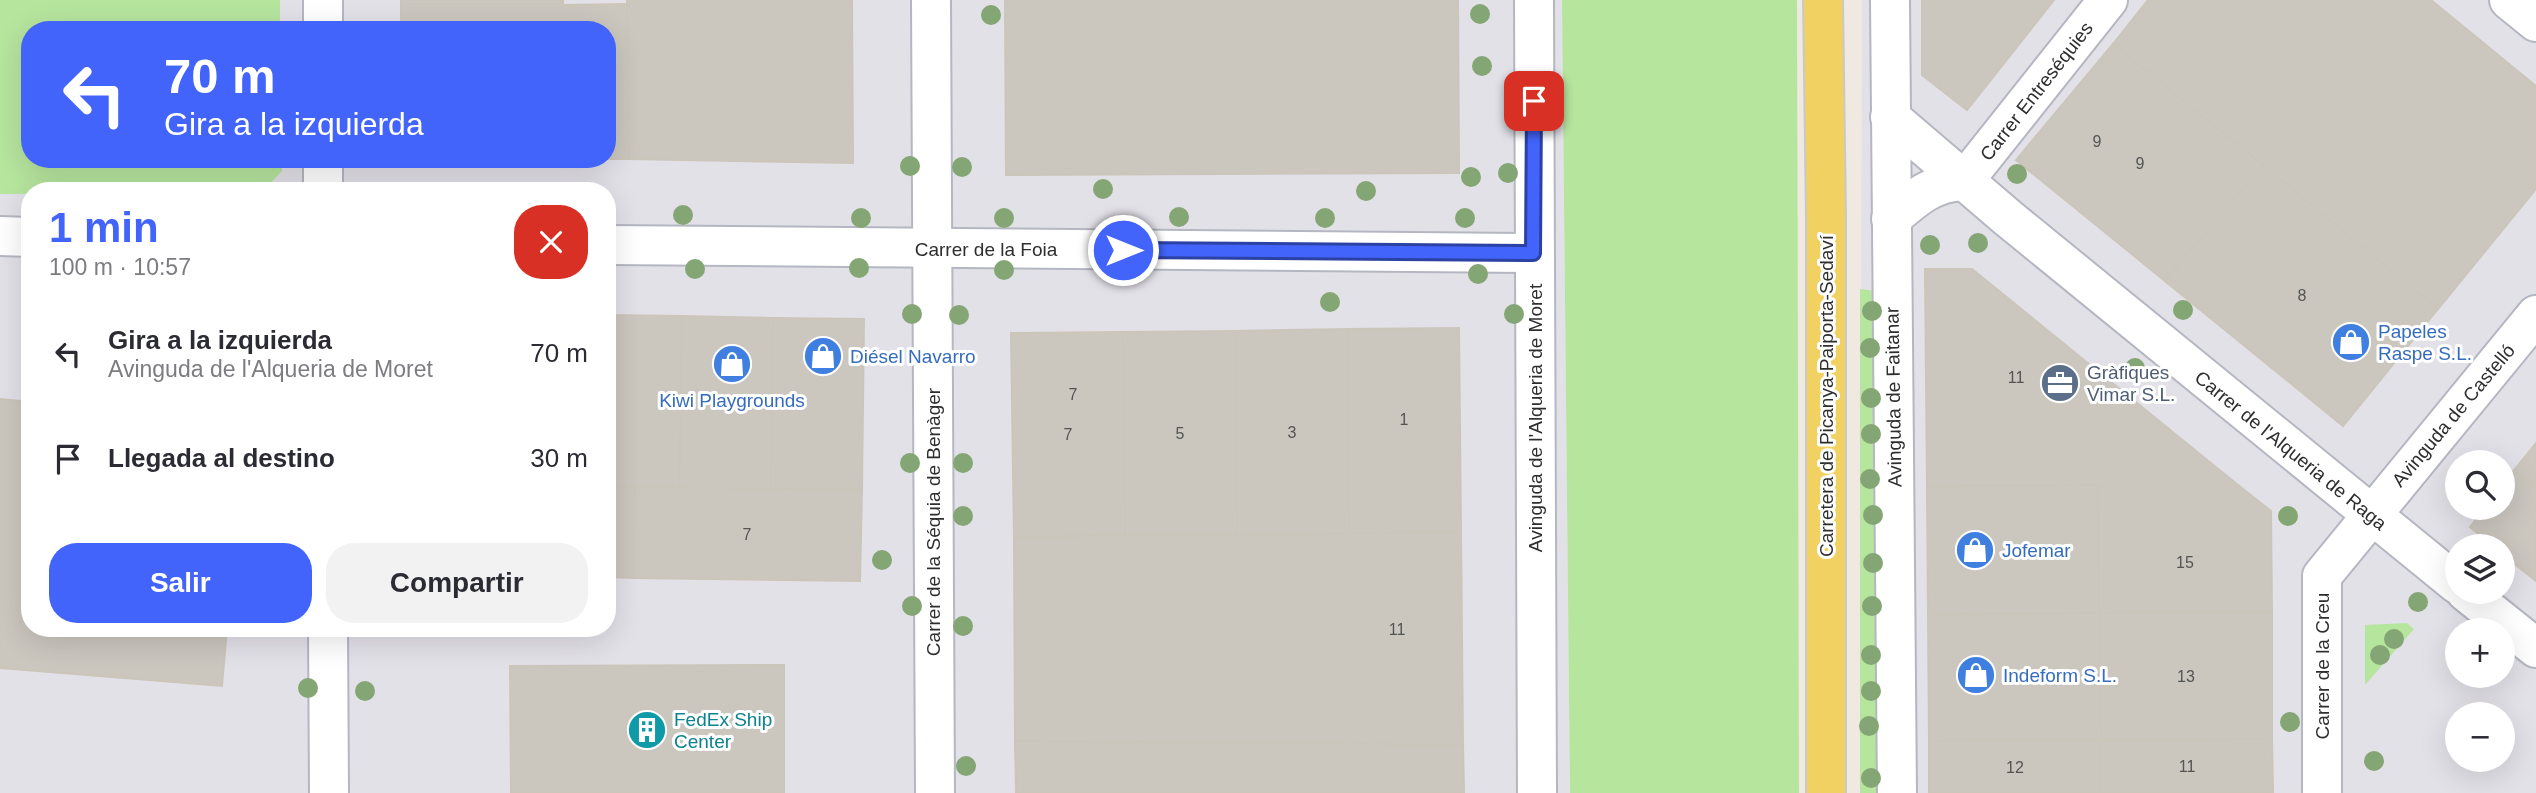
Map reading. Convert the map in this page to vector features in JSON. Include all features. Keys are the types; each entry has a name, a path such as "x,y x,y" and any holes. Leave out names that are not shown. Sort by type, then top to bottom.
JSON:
{"main road":[{"name":"Carretera de Picanya-Paiporta-Sedaví","path":"1823,0 1826,219 1826,793"}],"street":[{"path":"323,0 323,21"},
{"name":"Carrer de la Séquia de Benàger","path":"931,0 935,793"},
{"name":"Avinguda de l'Alqueria de Moret","path":"1534,0 1537,793"},
{"name":"Avinguda de Faitanar","path":"1890,0 1897,793"},
{"name":"Carrer Entreséquies","path":"1964,181 2108,0"},
{"path":"2509,0 2536,22"},
{"name":"Carrer de l'Alqueria de Raga","path":"1890,117 1964,181 2445,574"},
{"path":"1891,219 1918,195 1946,181 1964,181"},
{"path":"0,236 21,237"},
{"name":"Carrer de la Foia","path":"616,245 1533,253"},
{"name":"Avinguda de Castelló","path":"2371,515 2536,315"},
{"name":"Carrer de la Creu","path":"2322,793 2322,576 2371,515"},
{"path":"2481,604 2536,648"},
{"path":"328,637 329,793"}],"shaded area":[{"path":"0,0 1562,0 1570,793 0,793"},
{"path":"1862,0 2536,0 2536,793 1860,793"}],"green space":[{"path":"0,0 280,0 280,21 21,21 21,168 282,168 272,182 21,182 21,194 0,194"},
{"path":"1562,0 1797,0 1799,793 1570,793"},
{"path":"1860,289 1877,291 1879,793 1860,793"},
{"path":"2407,623 2414,629 2365,685 2365,625"}],"building":[{"path":"401,0 563,0 563,5 627,4 629,159 616,159 616,21 401,21"},
{"path":"627,0 852,0 853,163 629,159"},
{"path":"1005,0 1458,0 1459,173 1006,175"},
{"path":"1922,0 2054,0 1967,110 1922,75"},
{"path":"2148,0 2431,0 2536,86 2536,189 2438,309 2113,44"},
{"path":"2113,44 2263,165 2165,281 2016,160"},
{"path":"2263,165 2438,309 2343,426 2165,281"},
{"path":"1925,269 1972,269 2238,485 1927,486"},
{"path":"616,315 682,316 680,488 616,487"},
{"path":"682,316 773,318 771,489 680,488"},
{"path":"773,318 864,319 862,490 771,489"},
{"path":"1459,328 1461,532 1349,534 1347,329"},
{"path":"1347,329 1349,534 1237,535 1235,331"},
{"path":"1235,331 1237,535 1125,535 1123,332"},
{"path":"1123,332 1125,535 1014,537 1011,333"},
{"path":"0,399 21,401 21,637 226,637 222,686 0,668"},
{"path":"2536,443 2536,487 2515,469"},
{"path":"2515,469 2536,487 2536,581 2515,564 2515,534 2478,534 2470,527 2476,520 2515,520"},
{"path":"2098,485 2238,485 2271,511 2272,612 2099,613"},
{"path":"2098,485 2099,613 1928,614 1927,486"},
{"path":"616,487 634,487 633,578 616,577"},
{"path":"634,487 862,490 860,581 633,578"},
{"path":"1461,532 1463,745 1015,741 1014,537"},
{"path":"2272,612 2272,739 2101,740 2099,613"},
{"path":"2099,613 2101,740 1929,741 1928,614"},
{"name":"FedEx Ship Center","path":"784,665 784,793 511,793 510,666"},
{"path":"2272,739 2273,793 2101,793 2101,740"},
{"path":"2101,740 2101,793 1929,793 1929,741"},
{"path":"1015,741 1463,745 1464,793 1016,793"}],"place":[{"name":"Papeles Raspe S.L.","path":"2351,342"},
{"name":"Diésel Navarro","path":"823,356"},
{"name":"Kiwi Playgrounds","path":"732,364"},
{"name":"Gràfiques Vimar S.L.","path":"2060,383"},
{"name":"Jofemar","path":"1975,550"},
{"name":"Indeform S.L.","path":"1976,675"},
{"name":"FedEx Ship Center","path":"647,730"}],"route":[{"path":"1123,250 1533,253 1534,101"}]}
